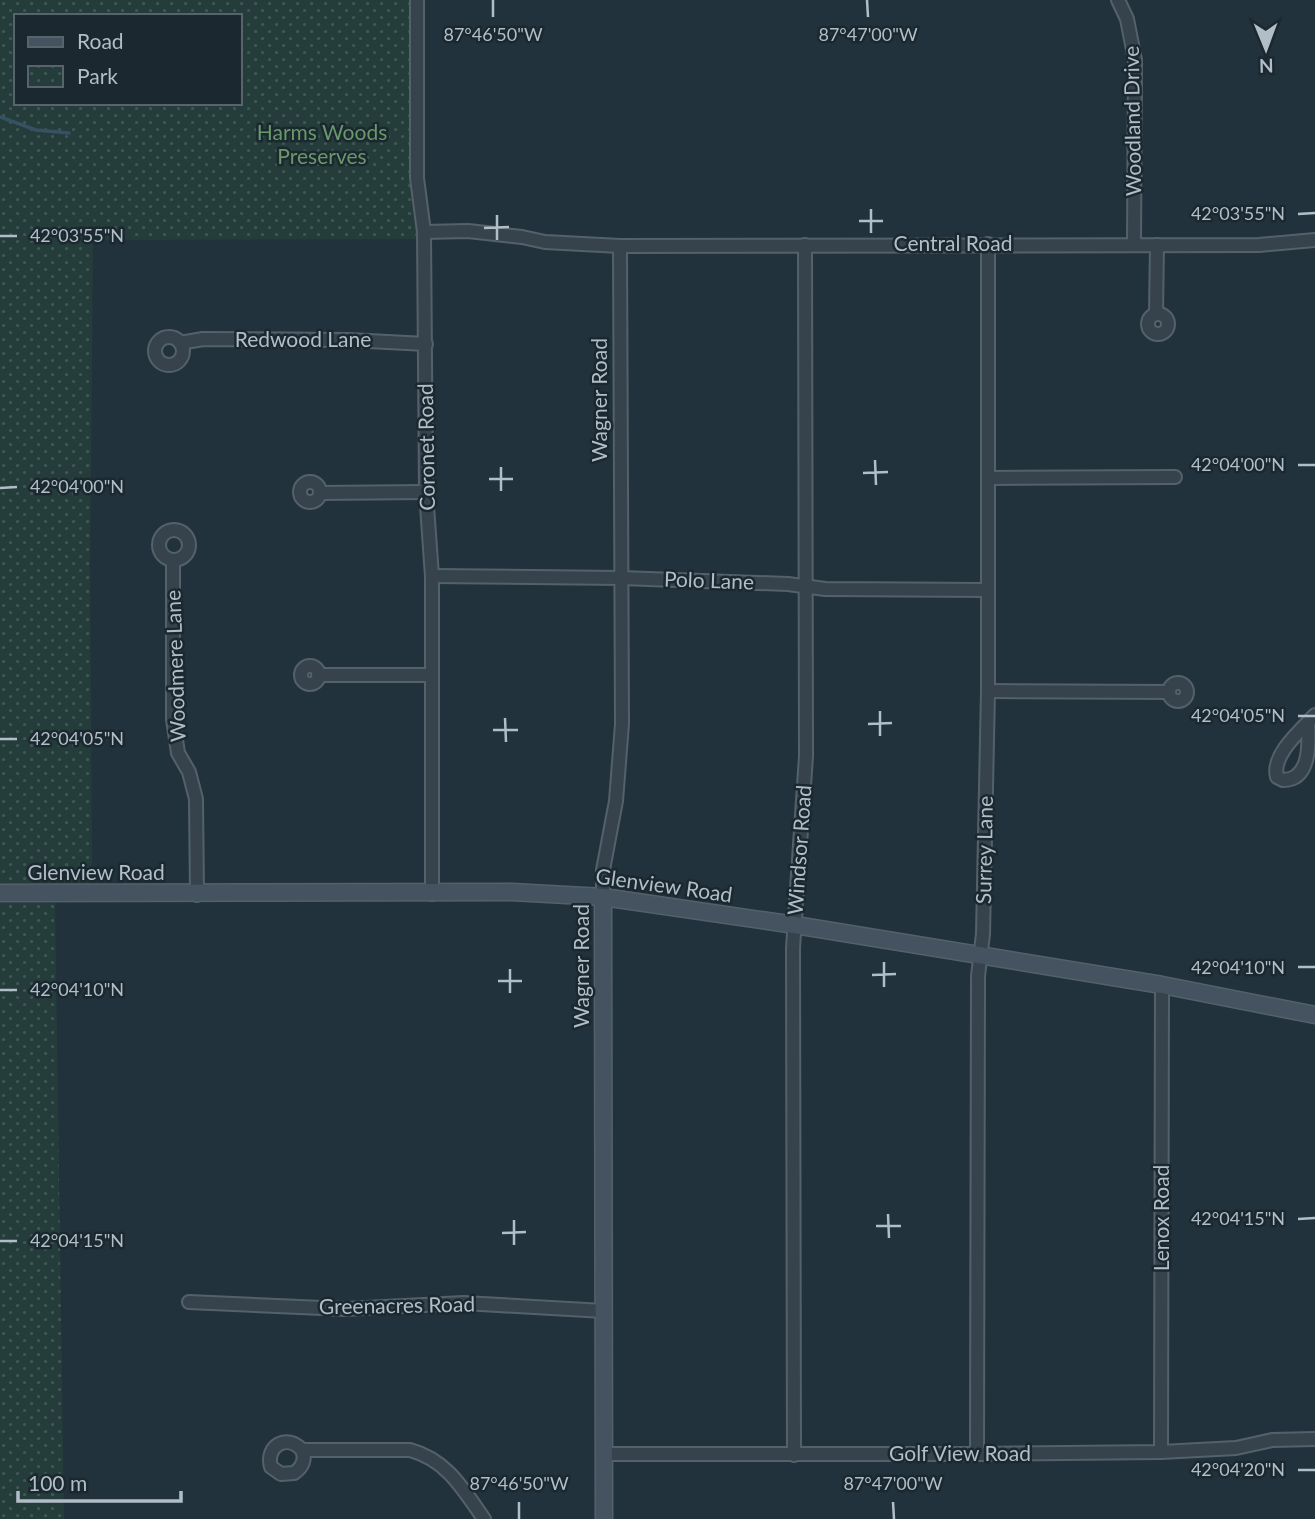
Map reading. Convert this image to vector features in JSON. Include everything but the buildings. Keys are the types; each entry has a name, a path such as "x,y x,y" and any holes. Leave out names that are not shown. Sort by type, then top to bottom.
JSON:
{"main road":[{"name":"Glenview Road","path":"0,893 197,895 512,892 603,897 981,955 1162,985 1315,1015"},
{"name":"Wagner Road","path":"603,897 604,1519"}],"street":[{"name":"Coronet Road","path":"417,0 417,178 425,232 426,492 432,576 432,894"},
{"name":"Woodland Drive","path":"1118,0 1127,19 1135,60 1134,245"},
{"name":"Central Road","path":"425,232 468,231 545,242 620,246 1259,245 1315,240"},
{"name":"Surrey Lane","path":"977,1454 978,976 984,934 988,691 988,244"},
{"name":"Windsor Road","path":"794,1455 795,925 806,783 805,245"},
{"path":"1156,314 1157,245"},
{"name":"Wagner Road","path":"603,897 603,870 616,802 622,724 620,246"},
{"name":"Redwood Lane","path":"180,343 203,339 349,340 426,344"},
{"path":"989,478 1175,477"},
{"path":"320,493 426,492"},
{"name":"Woodmere Lane","path":"173,561 173,719 178,753 189,772 196,799 197,895"},
{"name":"Polo Lane","path":"432,576 621,578 788,584 825,589 987,590"},
{"path":"318,675 431,675"},
{"path":"988,691 1168,692"},
{"name":"Lenox Road","path":"1161,1452 1162,985"},
{"name":"Greenacres Road","path":"189,1302 345,1309 464,1303 604,1311"},
{"name":"Golf View Road","path":"604,1454 1161,1452 1236,1448 1272,1440 1315,1438"},
{"path":"302,1450 410,1450 425,1454 449,1471 484,1519"}],"green space":[{"name":"Harms Woods Preserves","path":"0,0 412,0 420,239 93,240 90,566 92,888 0,888"},
{"path":"0,903 55,903 64,1519 0,1519"}],"waterway":[{"path":"0,117 36,130 69,133"}]}
